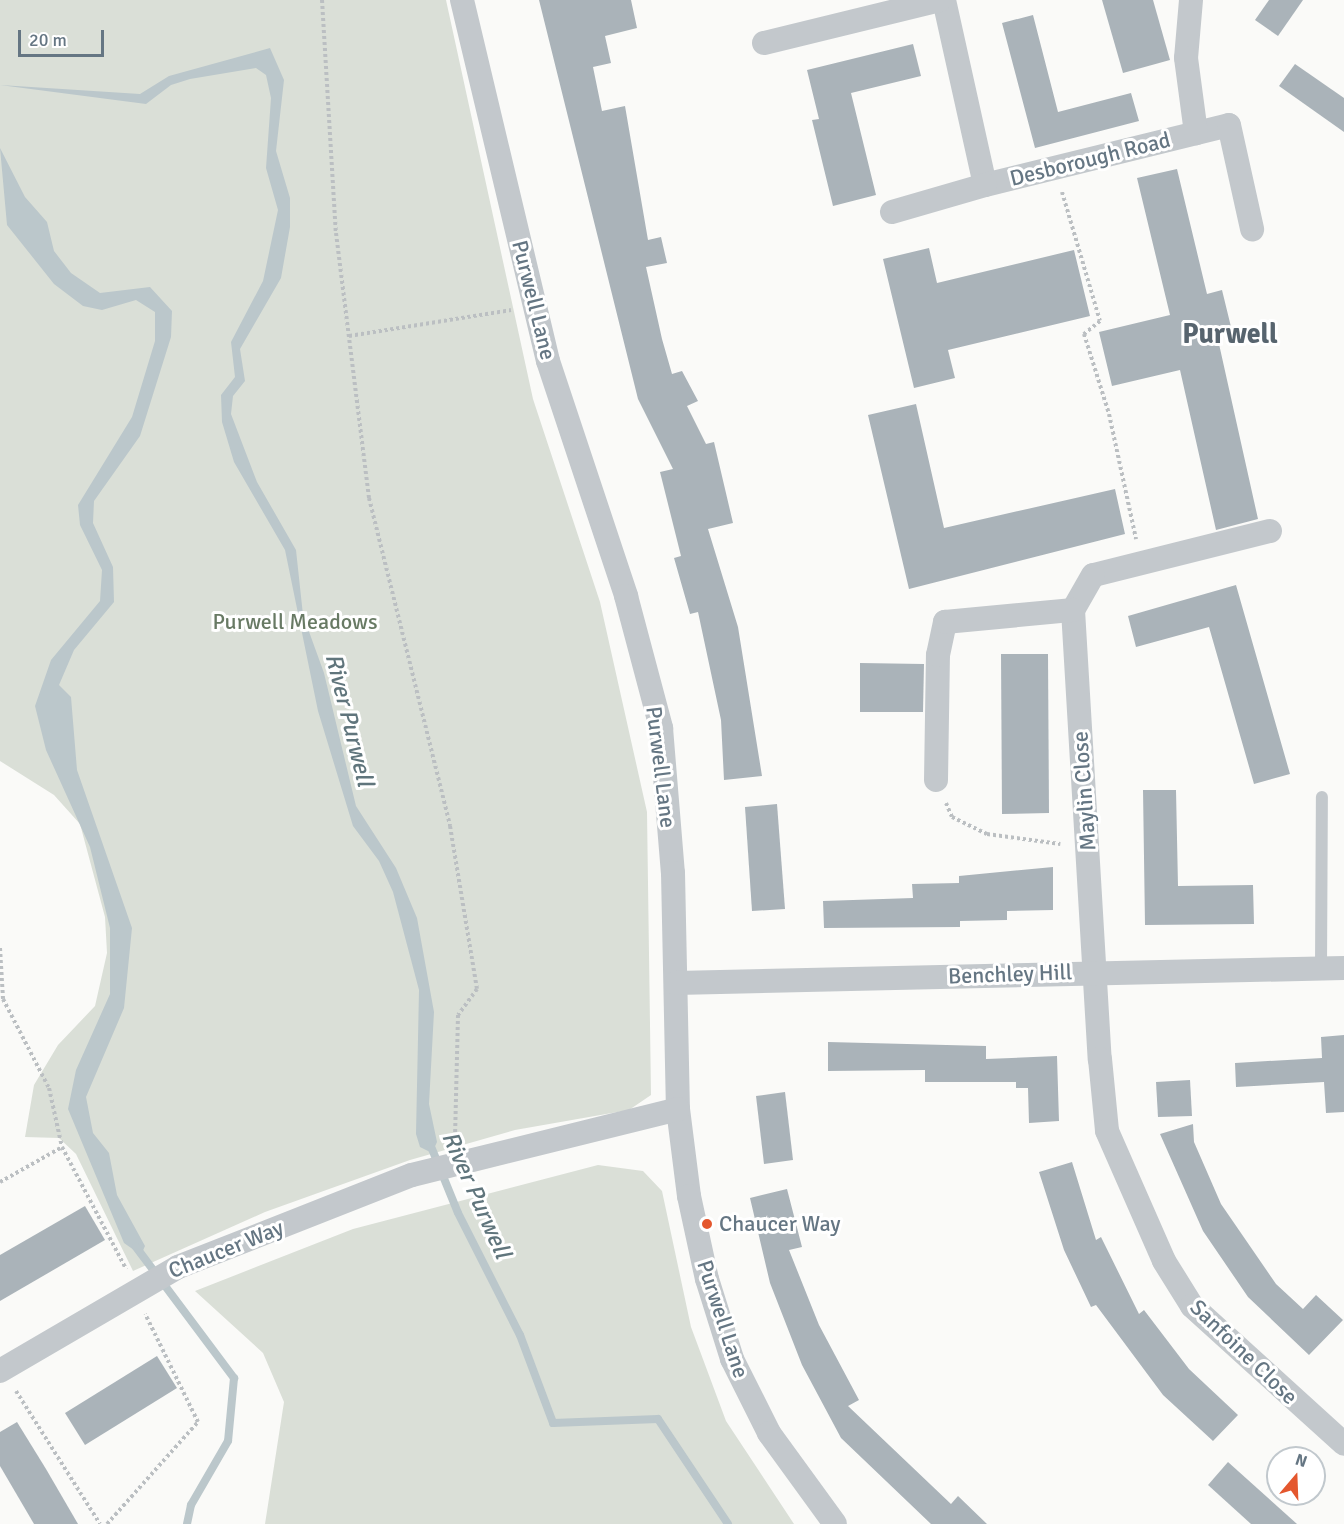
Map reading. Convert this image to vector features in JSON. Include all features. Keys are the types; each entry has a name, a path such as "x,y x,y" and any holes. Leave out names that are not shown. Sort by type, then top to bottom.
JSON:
{"street":[{"name":"Purwell Lane","path":"462,0 535,306 661,728 676,983 678,1109 688,1196 732,1359 769,1433 835,1524"},
{"name":"Desborough Road","path":"764,43 942,0 985,184"},
{"name":"Desborough Road","path":"1191,0 1186,58 1196,133"},
{"name":"Desborough Road","path":"892,212 985,184 1229,125 1252,229"},
{"path":"936,780 938,655 945,622 1073,610 1093,575 1270,531"},
{"name":"Maylin Close","path":"1073,610 1095,971"},
{"name":"Benchley Hill","path":"676,983 1095,971 1333,968"},
{"name":"Sanfoine Close","path":"1095,971 1107,1131 1164,1261 1192,1306 1344,1444"},
{"name":"Chaucer Way","path":"4,1376 141,1286 178,1267 411,1175 678,1109"}],"lane":[{"path":"1322,797 1333,968"}],"path":[{"path":"322,0 336,232 369,498 450,826 477,989 458,1015 454,1164"},
{"path":"1062,189 1100,321 1084,333 1109,414 1138,552"},
{"path":"349,336 535,306"},
{"path":"936,780 952,817 987,834 1088,848"},
{"path":"0,948 3,999 49,1088 62,1147 141,1286 198,1422 107,1524"},
{"path":"0,1182 62,1147"},
{"path":"4,1376 100,1524"}],"green space":[{"name":"Purwell Meadows","path":"0,0 446,0 533,399 600,602 647,812 651,1095 629,1110 515,1130 410,1160 265,1212 133,1271 76,1154 59,1138 25,1137 34,1085 58,1045 95,1006 107,953 105,917 80,824 54,795 0,761"},
{"path":"598,1165 643,1171 662,1191 691,1327 726,1421 794,1524 265,1524 284,1402 263,1353 195,1291 353,1229"}],"shaded area":[{"path":"270,48 284,80 276,151 290,198 290,227 281,278 240,349 245,381 233,396 231,414 257,482 296,550 303,615 324,673 356,806 396,868 417,918 434,1012 429,1104 437,1142 432,1153 420,1147 416,1134 419,990 393,892 379,861 353,826 318,711 285,550 234,462 222,422 221,395 235,377 231,342 263,281 278,210 266,168 271,98 266,75 256,68 190,79 171,85 146,104 0,85 140,94 169,76"},
{"path":"0,148 25,197 47,222 54,251 71,273 100,293 150,287 172,311 171,337 140,436 94,501 93,523 113,567 114,602 74,650 59,685 71,697 77,770 132,928 124,1008 86,1097 93,1133 109,1153 117,1195 145,1246 141,1255 124,1243 68,1109 76,1070 110,994 110,928 90,847 46,750 35,706 51,660 100,601 102,570 80,525 78,505 132,417 155,341 155,312 136,300 102,310 83,306 54,284 7,225"}],"building":[{"path":"539,0 631,0 637,28 605,36 611,63 593,67 602,111 625,106 648,240 661,237 667,263 646,267 672,374 682,371 698,401 687,406 706,444 714,442 733,523 708,529 738,627 762,776 724,780 721,720 698,612 690,614 674,558 681,556 660,472 673,469 638,399"},
{"path":"1102,0 1153,0 1170,60 1123,73"},
{"path":"1269,0 1303,0 1278,36 1255,20"},
{"path":"1033,15 1058,112 1131,93 1139,121 1035,148 1002,23"},
{"path":"913,44 921,76 851,93 876,195 833,206 812,120 819,119 807,70"},
{"path":"1295,64 1344,98 1344,132 1279,86"},
{"path":"1177,169 1207,294 1222,290 1232,331 1217,335 1258,519 1216,530 1180,370 1112,386 1099,332 1170,315 1137,178"},
{"path":"929,248 937,283 1074,250 1090,316 948,350 955,378 914,388 883,259"},
{"path":"916,404 944,528 1115,489 1125,534 909,589 868,415"},
{"path":"1236,585 1290,774 1254,784 1209,627 1136,647 1128,616"},
{"path":"1001,654 1048,654 1049,813 1002,814"},
{"path":"860,663 924,664 923,712 860,712"},
{"path":"1143,790 1176,790 1178,886 1253,885 1254,924 1145,925"},
{"path":"777,804 785,909 752,911 745,807"},
{"path":"1053,867 1053,910 1007,911 1007,920 960,921 960,927 824,928 823,901 913,898 912,884 959,883 959,876"},
{"path":"1344,1035 1344,1112 1326,1113 1324,1082 1236,1087 1235,1063 1322,1058 1321,1037"},
{"path":"828,1042 986,1046 986,1059 1057,1056 1059,1121 1029,1123 1028,1088 1016,1088 1016,1082 925,1082 925,1070 828,1071"},
{"path":"1190,1080 1192,1116 1158,1117 1156,1082"},
{"path":"785,1092 793,1160 764,1164 756,1096"},
{"path":"1193,1124 1194,1142 1221,1204 1276,1284 1303,1309 1316,1295 1343,1320 1309,1355 1248,1297 1203,1231 1160,1134"},
{"path":"1072,1162 1096,1240 1101,1237 1139,1314 1144,1310 1189,1369 1238,1415 1213,1441 1163,1395 1096,1305 1091,1307 1064,1250 1039,1172"},
{"path":"787,1189 802,1247 789,1250 819,1325 859,1400 848,1406 951,1504 958,1496 987,1524 931,1524 841,1438 802,1365 770,1283 750,1198"},
{"path":"85,1206 105,1240 0,1301 0,1255"},
{"path":"157,1356 177,1388 85,1445 65,1413"},
{"path":"17,1422 78,1524 34,1524 0,1466 0,1432"},
{"path":"1228,1462 1266,1496 1266,1506 1277,1506 1297,1524 1251,1524 1208,1485"}],"waterway":[{"name":"River Purwell","path":"430,1144 458,1213 520,1335 553,1423 658,1419 728,1524"},
{"name":"River Purwell","path":"136,1247 234,1378 228,1441 191,1505 187,1524"}],"place":[{"name":"Chaucer Way","path":"707,1224"}],"district":[{"name":"Purwell","path":"1230,334"}]}
